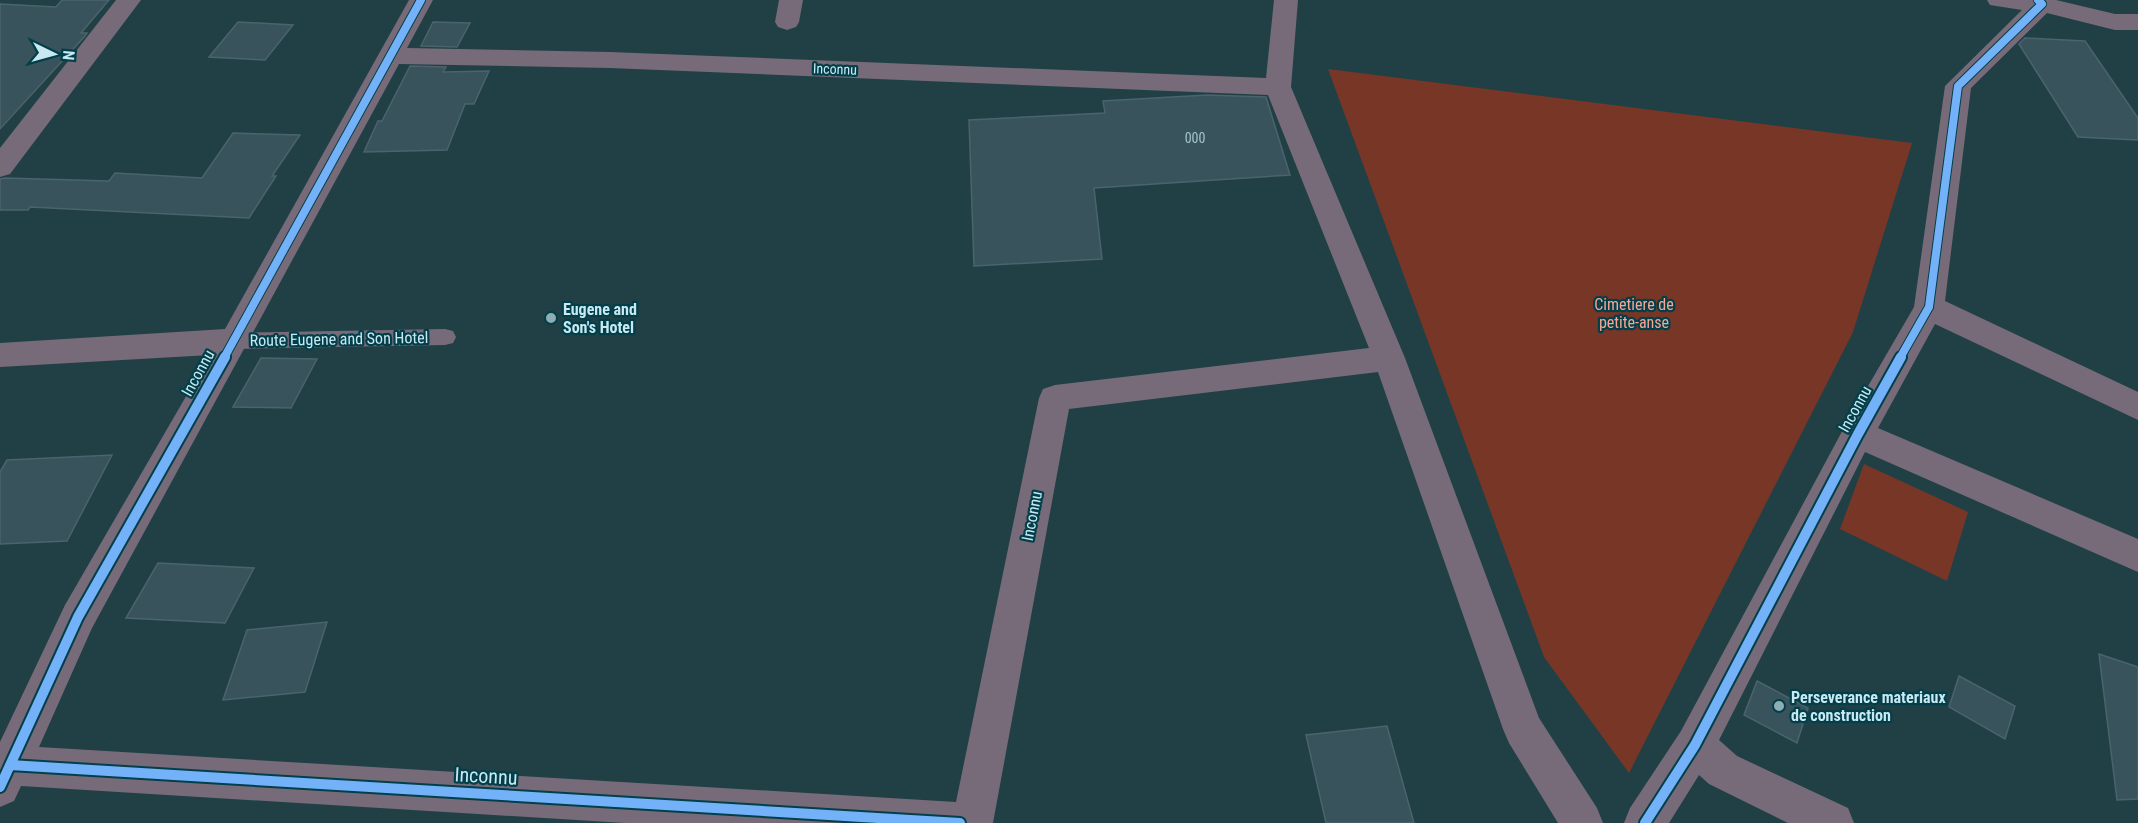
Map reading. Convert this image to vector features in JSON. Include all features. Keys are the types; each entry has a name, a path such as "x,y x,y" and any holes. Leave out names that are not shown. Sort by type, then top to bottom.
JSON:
{"street":[{"path":"0,167 129,0"},
{"name":"Inconnu","path":"421,0 234,341 78,617 5,776 960,823"},
{"path":"1286,0 1278,87 1389,358 1523,729 1582,823"},
{"path":"1999,0 2040,2 2115,22 2138,22"},
{"name":"Inconnu","path":"1645,823 1695,745 1858,434 1929,307 1958,86 2040,2"},
{"name":"Inconnu","path":"392,56 610,60 1278,87"},
{"path":"1929,307 2138,407"},
{"name":"Inconnu","path":"0,355 234,341"},
{"name":"Inconnu","path":"972,823 1054,398 1389,358"},
{"name":"Inconnu","path":"1858,434 2138,556"},
{"path":"1695,745 1723,770 1833,823"}],"lane":[{"name":"Route Eugene and Son Hotel","path":"234,341 445,337"}],"green space":[{"name":"Cimetiere de petite-anse","path":"1328,69 1912,143 1853,332 1629,773 1544,657"},
{"path":"1864,464 1968,512 1947,581 1840,529"}],"building":[{"path":"62,0 109,0 81,33 87,33 85,36 0,129 0,4 56,7"},
{"path":"238,22 293,25 265,60 209,57"},
{"path":"433,22 470,23 457,47 421,46"},
{"path":"2025,38 2085,41 2138,118 2138,140 2078,137 2019,44"},
{"path":"410,66 446,67 443,72 489,71 474,104 465,104 447,150 364,152 378,121 382,121"},
{"path":"1207,95 1266,97 1290,175 1094,188 1102,259 974,266 969,120 1105,113 1103,101"},
{"path":"233,133 300,135 272,176 276,176 249,218 30,207 28,210 0,210 0,179 5,178 109,181 115,173 202,178"},
{"path":"261,358 317,359 291,408 233,407"},
{"path":"112,455 67,541 0,544 0,472 7,460"},
{"path":"158,563 254,568 225,623 126,618"},
{"path":"327,622 305,692 223,700 247,630"},
{"path":"2099,654 2138,667 2138,799 2117,800"},
{"path":"1959,676 2015,706 2005,739 1949,707"},
{"path":"1757,681 1808,708 1797,743 1744,715"},
{"path":"1387,726 1414,823 1326,823 1306,735"}],"cycle path":[{"path":"0,787 78,617 234,341 421,0"},
{"path":"1645,823 1695,745 1858,434 1929,307 1958,86 2042,4 2038,0"},
{"path":"10,765 960,823"}],"place":[{"name":"Eugene and Son's Hotel","path":"551,318"},
{"name":"Perseverance materiaux de construction","path":"1779,706"}]}
